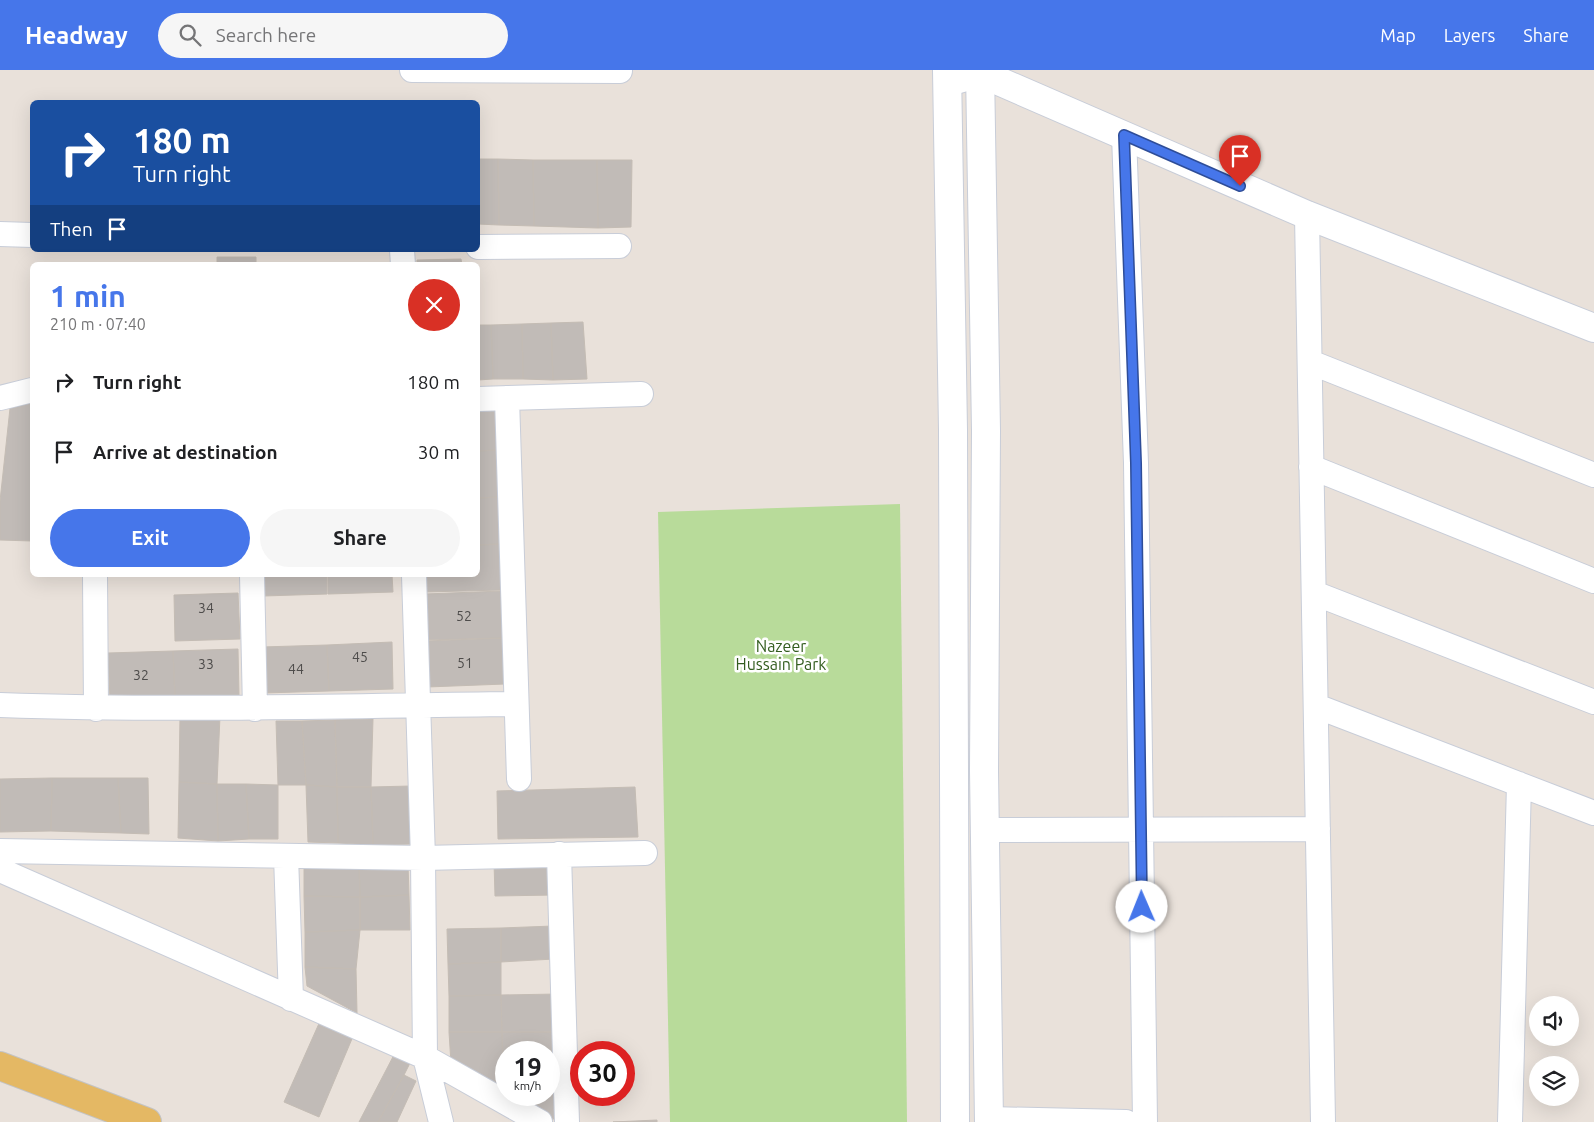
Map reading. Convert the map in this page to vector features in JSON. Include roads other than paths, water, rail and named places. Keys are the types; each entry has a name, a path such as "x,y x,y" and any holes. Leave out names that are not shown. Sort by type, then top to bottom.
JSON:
{"main road":[{"path":"980,72 986,431 985,830 989,1121"},
{"path":"955,1122 953,430 948,76 980,72 1307,215 1594,328"},
{"path":"0,1066 147,1122"}],"street":[{"path":"412,70 620,71"},
{"path":"1124,135 1136,463 1145,1122"},
{"path":"1307,215 1324,1122"},
{"path":"2,240 30,235"},
{"path":"480,246 619,246"},
{"path":"1310,362 1594,475"},
{"path":"0,398 30,390"},
{"path":"480,399 640,394"},
{"path":"507,398 519,779"},
{"path":"1311,468 1594,581"},
{"path":"95,577 96,709"},
{"path":"252,577 255,709"},
{"path":"414,577 423,858 424,1057 441,1122"},
{"path":"1314,593 1594,702"},
{"path":"0,705 96,709 255,709 516,704"},
{"path":"1316,706 1594,813"},
{"path":"1510,1122 1519,784"},
{"path":"985,830 1318,829"},
{"path":"0,851 423,858 646,853"},
{"path":"558,854 566,1121"},
{"path":"286,856 291,999"},
{"path":"0,870 424,1057 540,1122"},
{"path":"989,1121 1126,1122"}],"park label":[{"name":"Nazeer Hussain Park","path":"781,655"}]}
